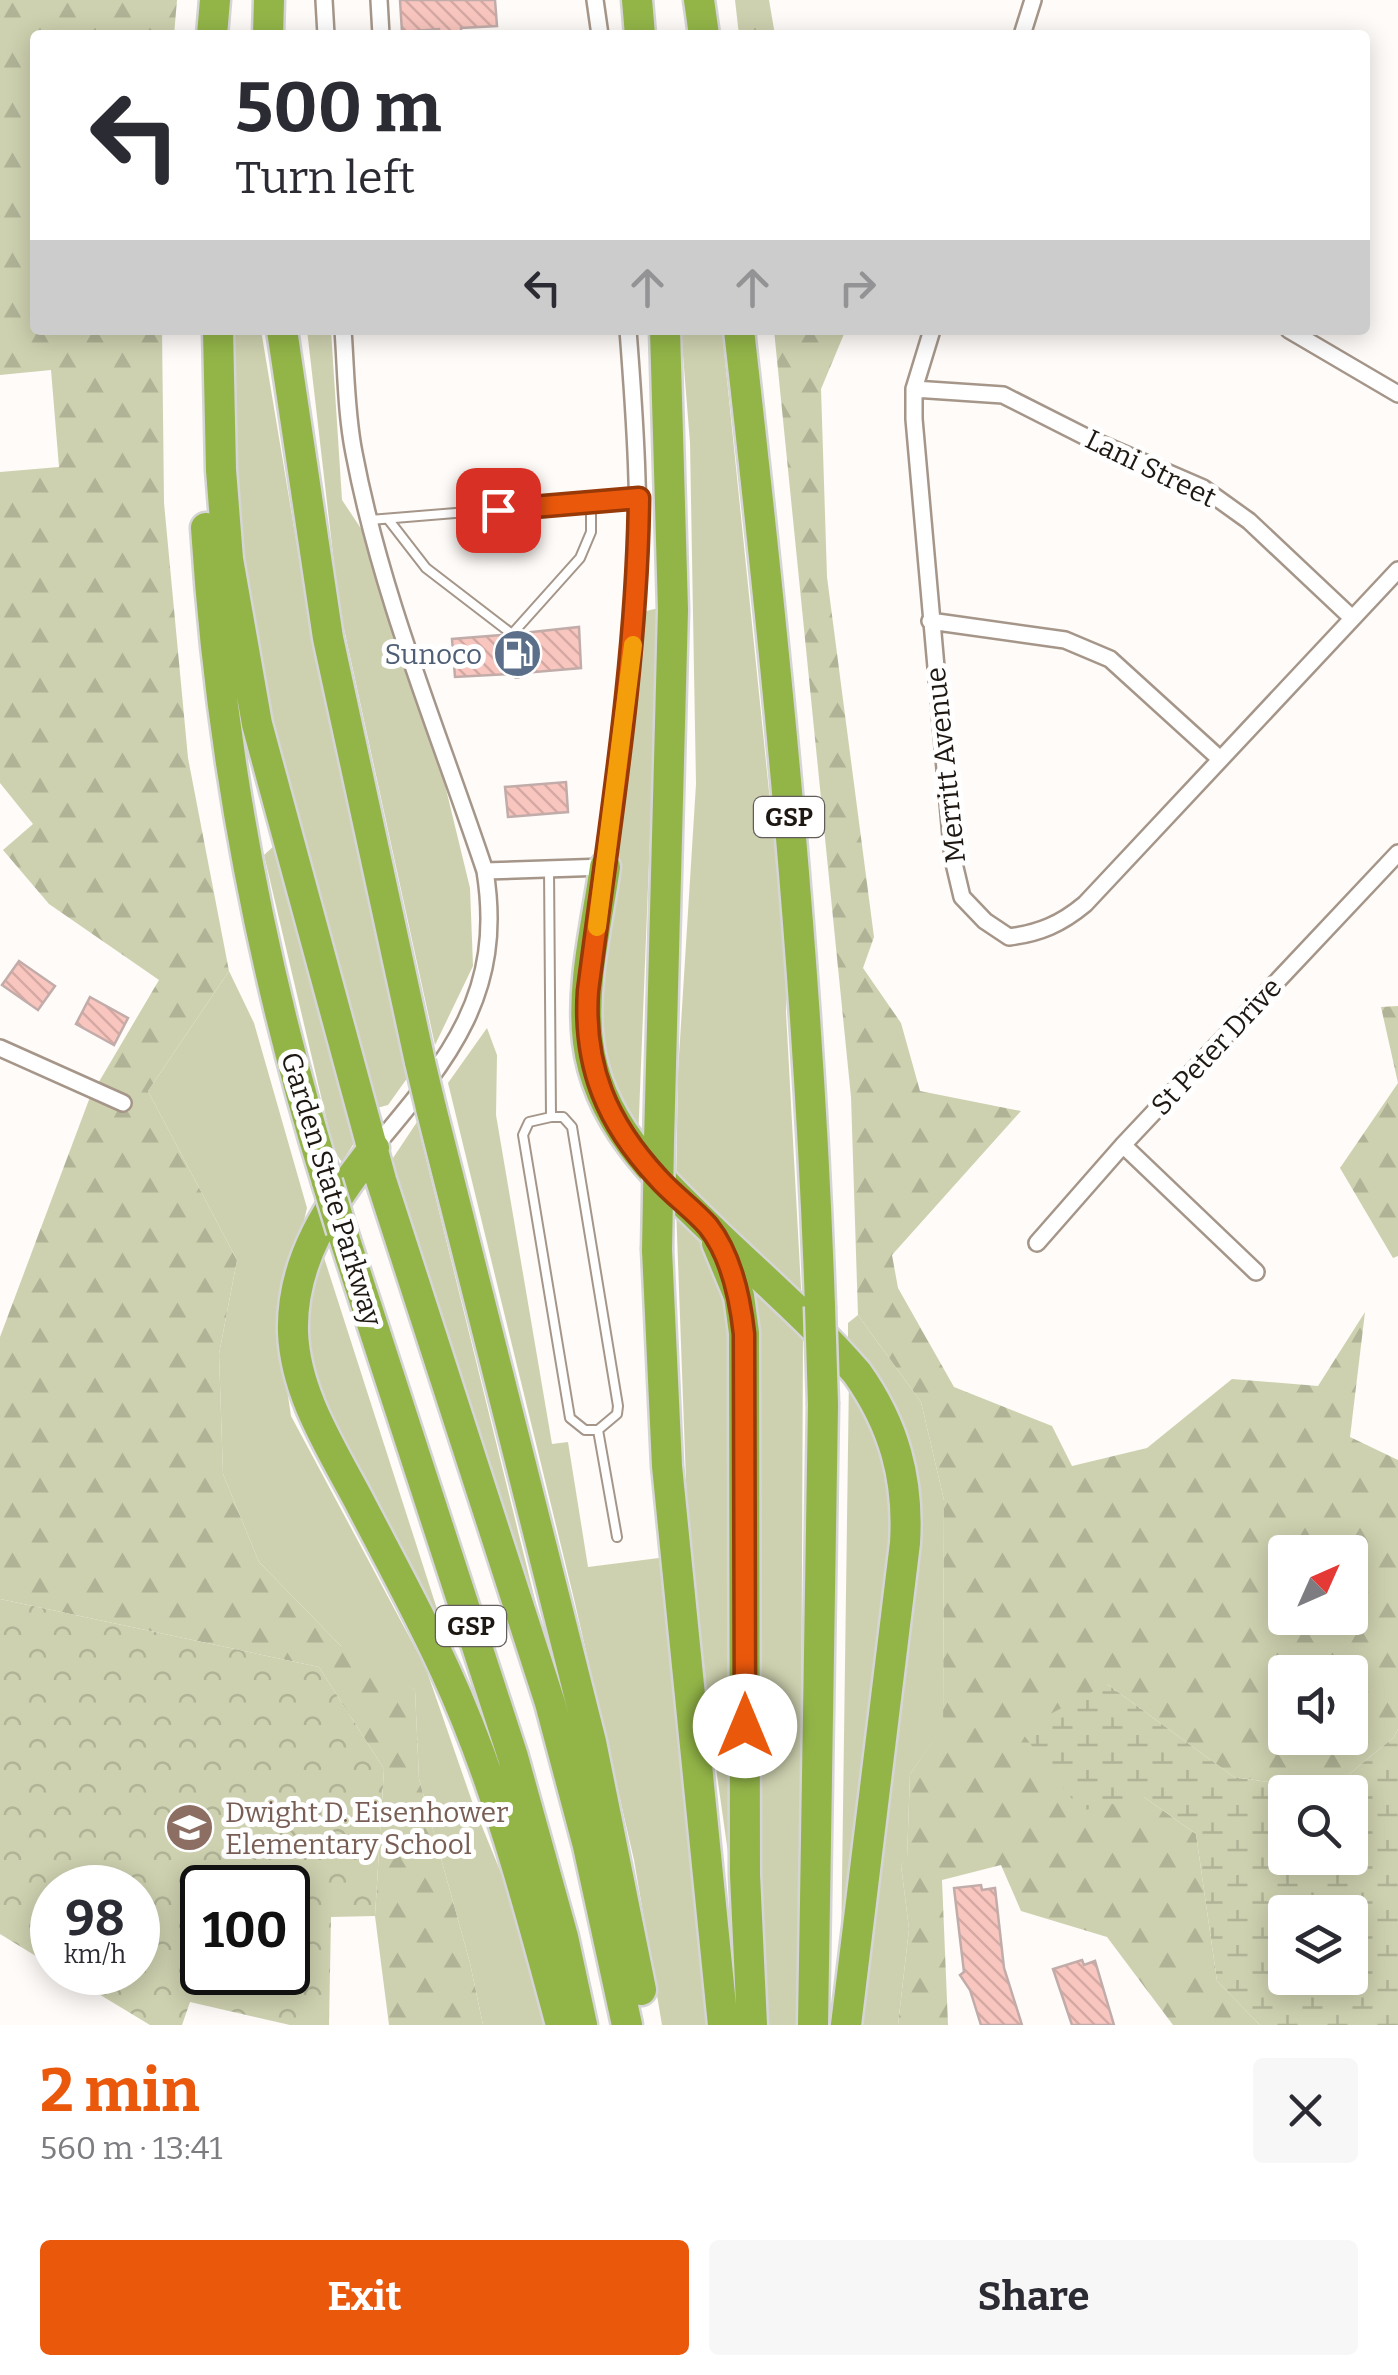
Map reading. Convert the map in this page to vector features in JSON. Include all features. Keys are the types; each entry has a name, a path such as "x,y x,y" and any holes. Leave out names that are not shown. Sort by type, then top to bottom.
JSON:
{"highway":[{"path":"212,30 214,0"},
{"path":"268,30 269,0"},
{"path":"636,0 639,30"},
{"path":"700,0 703,30"},
{"name":"Garden State Parkway","path":"199,335 208,569 229,754 262,939 291,1062 342,1231 513,1757 548,1879 582,2025"},
{"path":"218,335 224,513 247,673 267,765 390,1209 550,1703 595,1873 627,2025"},
{"path":"283,335 332,657 420,1062 591,1742 647,2025"},
{"path":"664,335 674,610 658,1250 668,1482 723,2025"},
{"name":"GSP","path":"740,335 792,851 812,1123 820,1306 824,1406 813,2025"},
{"path":"605,868 587,1010 592,1062 610,1110 626,1138 660,1180 857,1373 881,1408 902,1475 905,1543 846,2025"},
{"path":"374,1148 330,1209 305,1258 293,1315 295,1354 311,1409 413,1604 461,1708 494,1798 561,2025"},
{"path":"708,1227 734,1280 744,1334 746,1890 752,2025"}],"street":[{"path":"324,0 326,30"},
{"path":"379,0 381,30"},
{"path":"595,0 599,30"},
{"path":"1024,30 1033,0"},
{"path":"343,335 353,448 370,520 400,622 485,871 490,910 488,951 472,1012 434,1074 374,1148"},
{"path":"485,871 605,868 632,656 639,498 628,335"},
{"name":"Merritt Avenue","path":"930,335 914,389 946,808 962,897 1009,937 1038,934 1065,921 1085,904 1398,570"},
{"path":"1298,335 1398,394"},
{"name":"Lani Street","path":"914,389 1004,395 1092,440 1203,488 1248,521 1352,618"},
{"path":"930,621 1064,640 1110,659 1220,760"},
{"name":"St Peter Drive","path":"1037,1242 1123,1145 1398,854"},
{"path":"0,1048 123,1103"},
{"path":"1123,1145 1256,1272"}],"lane":[{"path":"370,520 639,498"},
{"path":"512,634 580,558 592,532 591,502"},
{"path":"388,519 426,568 512,634 517,673"},
{"path":"549,869 551,1117"},
{"path":"551,1117 564,1117 572,1127 618,1406 617,1414 598,1430 585,1430 570,1418 523,1136 529,1122 551,1117"},
{"path":"598,1430 617,1537"}],"green space":[{"path":"0,0 177,0 174,30 30,30 30,335 162,335 164,503 188,758 229,971 148,1091 237,1260 219,1354 223,1474 259,1562 341,1646 352,1647 415,1690 419,1779 470,1963 483,2025 389,2025 375,1916 384,1769 319,1667 0,1599 0,1337 90,1097 159,980 49,904 3,850 33,824 0,783 0,472 59,467 51,370 0,375"},
{"path":"735,0 769,0 774,30 738,30"},
{"path":"233,335 262,335 318,671 408,1077 388,1105 373,1109 263,728 245,592 232,391"},
{"path":"308,335 331,335 342,500 362,530 445,785 470,888 473,966 435,1045 339,606"},
{"path":"681,335 723,335 787,968 802,1306 676,1186 678,1072 696,784 690,443"},
{"path":"775,335 844,335 821,389 827,577 874,937 863,968 901,1023 920,1091 1021,1111 892,1255 898,1288 954,1387 1052,1426 1072,1466 1147,1448 1232,1379 1318,1386 1365,1312 1350,1437 1398,1460 1398,1729 1394,1737 1348,1775 1268,1775 1268,1782 1234,1777 1107,1684 1144,1797 1196,1834 1217,1981 1260,2025 1173,2025 1107,1937 1021,1911 1001,1865 942,1880 948,2025 898,2025 909,1929 901,1865 907,1858 910,1774 943,1726 944,1500 921,1402 858,1315 851,1097"},
{"path":"659,608 638,1141 599,1052 598,996 646,611"},
{"path":"275,845 358,1137 342,1162 334,1151 264,855"},
{"path":"229,971 254,1023 307,1208 278,1329 291,1416 425,1666 474,1807 524,1929 546,2025 483,2025 470,1963 419,1779 415,1690 341,1646 259,1562 223,1474 219,1354 237,1260 148,1091"},
{"path":"1398,1006 1398,1083 1381,1007"},
{"path":"487,1028 497,1055 496,1115 552,1444 568,1442 588,1567 659,1558 708,2025 662,2025 634,1860 448,1083"},
{"path":"1398,1083 1398,1256 1393,1258 1340,1168"},
{"path":"417,1122 555,1681 386,1178 391,1161"},
{"path":"676,1207 699,1229 735,1322 736,1909 713,1747 687,1509"},
{"path":"319,1242 464,1693 316,1404 300,1326"},
{"path":"755,1294 803,1330 800,2025 765,2025 756,1776"},
{"path":"858,1315 921,1402 944,1500 943,1727 910,1774 907,1859 901,1865 909,1929 898,2025 863,2025 883,1799 914,1550 848,1351 848,1323"},
{"path":"849,1377 873,1407 900,1531 841,1953"},
{"name":"Dwight D. Eisenhower Elementary School","path":"0,1599 319,1667 384,1769 375,1916 331,1917 329,2025 290,2025 190,2002 182,2025 150,2025 100,1995 160,1995 160,1865 30,1865 30,1952 0,1934"},
{"path":"1107,1684 1234,1777 1268,1782 1268,1875 1368,1875 1368,1775 1348,1775 1394,1737 1398,1729 1398,2025 1260,2025 1217,1981 1196,1834 1144,1797 1081,1811 1020,1730"}],"building":[{"path":"400,0 495,0 497,26 402,30"},
{"path":"579,627 581,668 524,673 520,636 523,633"},
{"path":"501,635 505,638 510,674 455,677 452,639"},
{"path":"566,782 568,812 508,817 505,787"},
{"path":"19,961 55,986 38,1010 2,985"},
{"path":"90,997 128,1018 114,1045 76,1024"},
{"path":"981,1885 982,1890 995,1888 1004,1968 1022,2025 981,2025 970,1990 960,1975 964,1972 954,1888"},
{"path":"1082,1960 1084,1965 1095,1961 1114,2025 1072,2025 1053,1969"}],"slow traffic":[{"path":"597,927 633,645"}],"place":[{"name":"Sunoco","path":"517,654"},
{"name":"Dwight D. Eisenhower Elementary School","path":"190,1828"}],"route":[{"path":"498,510 639,498 630,684 588,991 588,1046 598,1081 618,1125 660,1180 708,1227 728,1263 738,1296 744,1334 745,1726"}]}
